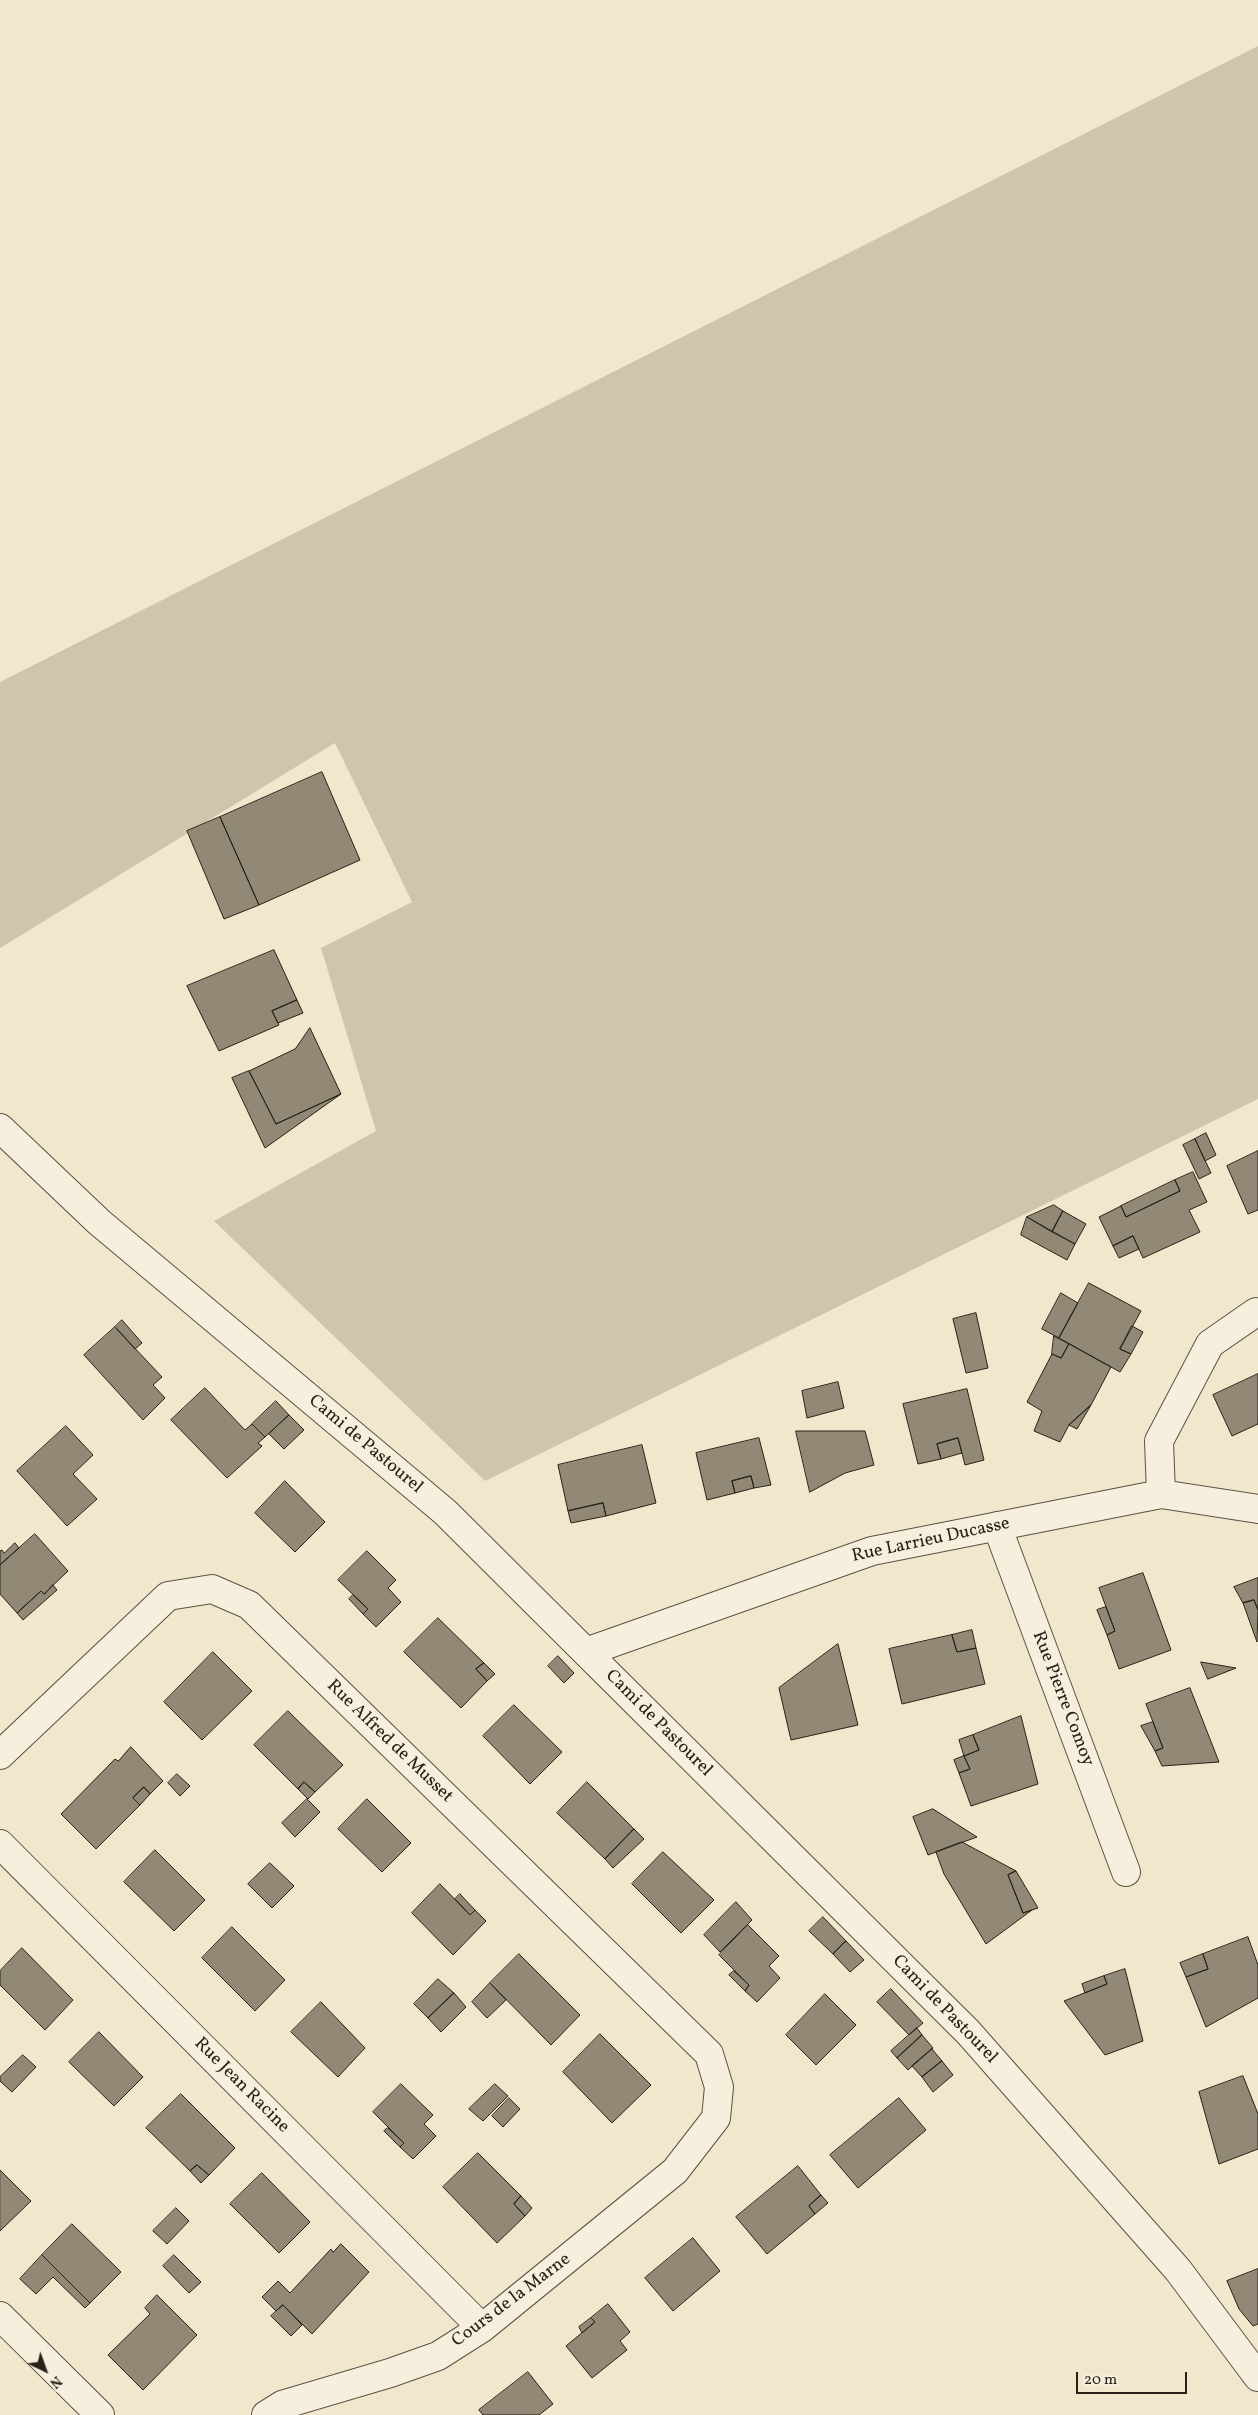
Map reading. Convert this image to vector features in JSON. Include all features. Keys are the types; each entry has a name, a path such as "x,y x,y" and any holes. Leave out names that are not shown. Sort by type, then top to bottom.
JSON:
{"street":[{"name":"Cami de Pastourel","path":"0,1128 99,1222 445,1512 968,2032 1178,2270 1258,2377"},
{"path":"1160,1494 1159,1442 1210,1344 1256,1312"},
{"name":"Rue Larrieu Ducasse","path":"586,1652 872,1551 1160,1494 1258,1509"},
{"name":"Rue Pierre Comoy","path":"997,1526 1126,1872"},
{"name":"Rue Alfred de Musset","path":"0,1755 168,1596 212,1589 249,1605 709,2054 719,2087 716,2118"},
{"name":"Rue Jean Racine","path":"0,1844 482,2328"},
{"name":"Cours de la Marne","path":"266,2415 282,2405 390,2373 438,2356 482,2328 675,2171 716,2118"},
{"path":"0,2316 100,2415"}],"shaded area":[{"path":"1258,46 1258,1099 485,1481 214,1221 376,1131 321,948 412,902 335,743 0,948 0,682"}],"building":[{"path":"322,772 360,860 259,905 220,817"},
{"path":"220,817 259,905 224,919 187,831"},
{"path":"274,950 297,1000 272,1011 279,1025 219,1051 187,986"},
{"path":"297,1000 303,1013 278,1023 272,1011"},
{"path":"310,1028 341,1094 276,1124 249,1071 295,1049"},
{"path":"249,1071 276,1124 341,1094 265,1148 232,1078"},
{"path":"1206,1133 1216,1155 1205,1161 1195,1139"},
{"path":"1195,1139 1211,1173 1199,1179 1183,1145"},
{"path":"1258,1151 1258,1210 1248,1214 1227,1166"},
{"path":"1193,1172 1207,1202 1189,1210 1200,1232 1143,1258 1133,1236 1113,1246 1099,1217 1121,1206 1126,1217 1180,1191 1175,1180"},
{"path":"1175,1180 1180,1191 1126,1217 1121,1206"},
{"path":"1054,1205 1063,1211 1052,1232 1027,1217"},
{"path":"1063,1211 1086,1224 1075,1244 1052,1232"},
{"path":"1027,1217 1075,1244 1067,1260 1021,1235"},
{"path":"1133,1236 1139,1249 1119,1258 1113,1246"},
{"path":"1089,1283 1141,1311 1120,1349 1131,1354 1120,1372 1059,1338"},
{"path":"1061,1293 1078,1303 1059,1338 1042,1329"},
{"path":"976,1313 988,1368 966,1373 953,1319"},
{"path":"122,1320 142,1343 135,1349 115,1327"},
{"path":"1132,1326 1143,1332 1131,1354 1120,1349"},
{"path":"115,1327 162,1377 153,1385 165,1398 143,1420 84,1355"},
{"path":"1054,1336 1069,1344 1061,1358 1052,1354"},
{"path":"1069,1344 1111,1367 1091,1405 1069,1425 1060,1442 1034,1431 1042,1411 1027,1402 1052,1354 1061,1358"},
{"path":"1258,1374 1258,1424 1232,1436 1213,1395"},
{"path":"838,1382 844,1408 807,1418 802,1391"},
{"path":"205,1388 245,1430 252,1424 265,1437 258,1443 262,1446 227,1478 171,1420"},
{"path":"967,1389 984,1460 965,1465 958,1438 937,1444 941,1459 918,1464 903,1404"},
{"path":"276,1401 289,1415 265,1437 252,1424"},
{"path":"1091,1405 1077,1429 1069,1425"},
{"path":"289,1415 304,1430 284,1449 269,1434"},
{"path":"66,1426 93,1455 73,1474 97,1499 67,1526 17,1471"},
{"path":"796,1431 865,1431 874,1465 845,1473 810,1492"},
{"path":"759,1438 771,1485 754,1488 751,1476 732,1481 735,1493 707,1500 696,1453"},
{"path":"958,1438 962,1453 941,1459 937,1444"},
{"path":"642,1445 656,1503 606,1516 603,1503 568,1511 558,1465"},
{"path":"751,1476 754,1488 735,1493 732,1481"},
{"path":"285,1481 325,1522 295,1552 255,1513"},
{"path":"603,1503 606,1516 571,1523 568,1511"},
{"path":"35,1534 68,1571 44,1594 41,1591 17,1613 0,1594 0,1565"},
{"path":"15,1543 19,1548 0,1565 0,1551 2,1550 4,1553"},
{"path":"367,1551 396,1580 388,1588 401,1602 376,1627 363,1614 368,1609 338,1580"},
{"path":"1143,1573 1171,1650 1119,1669 1107,1635 1115,1631 1099,1588"},
{"path":"1258,1578 1258,1610 1254,1600 1243,1603 1234,1587"},
{"path":"53,1585 57,1590 23,1620 17,1613 41,1591 44,1594"},
{"path":"353,1595 368,1609 363,1614 349,1599"},
{"path":"1254,1600 1258,1610 1257,1642 1243,1603"},
{"path":"1106,1607 1115,1631 1107,1635 1097,1610"},
{"path":"438,1618 484,1663 476,1669 487,1681 461,1708 404,1652"},
{"path":"972,1630 976,1648 957,1652 952,1635"},
{"path":"952,1635 957,1652 976,1648 985,1684 902,1704 889,1649"},
{"path":"838,1644 858,1725 791,1740 779,1688"},
{"path":"213,1652 252,1691 202,1740 164,1702"},
{"path":"558,1656 574,1673 564,1683 548,1666"},
{"path":"1201,1662 1236,1668 1208,1679"},
{"path":"484,1663 495,1674 487,1681 476,1669"},
{"path":"1190,1688 1219,1762 1162,1766 1155,1751 1163,1748 1146,1704"},
{"path":"514,1705 562,1752 530,1784 483,1736"},
{"path":"288,1711 343,1765 315,1792 304,1782 298,1789 254,1745"},
{"path":"1021,1716 1038,1784 971,1806 959,1773 970,1769 964,1756 979,1750 973,1735"},
{"path":"1153,1722 1163,1748 1155,1751 1141,1726"},
{"path":"973,1735 979,1750 964,1756 959,1740"},
{"path":"131,1747 163,1781 150,1794 144,1787 133,1798 140,1805 96,1849 61,1814 115,1759 118,1761"},
{"path":"964,1756 970,1769 959,1773 954,1760"},
{"path":"177,1774 190,1786 180,1796 168,1783"},
{"path":"304,1782 315,1792 308,1799 298,1789"},
{"path":"587,1782 634,1829 605,1859 557,1813"},
{"path":"144,1787 150,1794 140,1805 133,1798"},
{"path":"307,1799 320,1812 295,1837 282,1823"},
{"path":"367,1799 411,1843 382,1872 338,1829"},
{"path":"933,1809 977,1837 928,1855 913,1817"},
{"path":"634,1829 644,1839 613,1868 605,1859"},
{"path":"962,1842 1016,1871 1008,1875 1023,1913 1032,1910 986,1944 944,1874 936,1852"},
{"path":"155,1850 205,1900 174,1931 124,1882"},
{"path":"663,1852 714,1900 681,1933 632,1884"},
{"path":"270,1863 294,1886 272,1908 248,1884"},
{"path":"1016,1871 1038,1908 1023,1913 1008,1875"},
{"path":"440,1884 470,1915 475,1910 486,1921 453,1955 412,1913"},
{"path":"460,1894 475,1910 470,1915 455,1899"},
{"path":"736,1902 752,1920 720,1952 704,1935"},
{"path":"823,1917 846,1941 833,1954 809,1931"},
{"path":"748,1925 779,1956 769,1966 780,1978 757,2002 745,1991 749,1985 719,1955"},
{"path":"232,1927 285,1980 255,2011 202,1958"},
{"path":"1248,1937 1258,1965 1258,1998 1206,2027 1186,1977 1208,1969 1203,1954"},
{"path":"846,1941 864,1960 850,1972 833,1954"},
{"path":"22,1948 73,2000 45,2030 0,1985 0,1971"},
{"path":"519,1954 580,2015 551,2045 490,1983"},
{"path":"1203,1954 1208,1969 1186,1977 1180,1963"},
{"path":"1125,1969 1143,2041 1105,2055 1064,2001 1107,1984 1104,1976"},
{"path":"734,1971 749,1985 745,1991 729,1975"},
{"path":"1104,1976 1107,1984 1085,1993 1082,1984"},
{"path":"438,1979 454,1993 428,2018 414,2004"},
{"path":"490,1983 506,2000 487,2018 472,2002"},
{"path":"891,1989 923,2023 909,2035 877,2002"},
{"path":"454,1993 466,2007 441,2032 428,2018"},
{"path":"825,1994 856,2025 816,2065 786,2035"},
{"path":"321,2002 365,2048 338,2077 291,2032"},
{"path":"917,2028 922,2035 897,2058 891,2051"},
{"path":"99,2032 143,2077 114,2106 69,2062"},
{"path":"600,2034 651,2085 612,2123 563,2072"},
{"path":"922,2035 933,2048 908,2070 897,2058"},
{"path":"932,2049 942,2061 922,2077 912,2066"},
{"path":"23,2055 36,2067 12,2092 0,2081 0,2077"},
{"path":"942,2061 953,2075 933,2092 922,2077"},
{"path":"1243,2076 1258,2114 1258,2149 1219,2164 1199,2092"},
{"path":"401,2084 433,2115 424,2124 436,2136 413,2159 400,2147 404,2143 373,2112"},
{"path":"495,2084 508,2096 483,2121 469,2109"},
{"path":"181,2094 235,2148 209,2175 197,2165 190,2171 146,2128"},
{"path":"509,2098 520,2109 503,2127 492,2116"},
{"path":"899,2098 926,2130 858,2188 830,2155"},
{"path":"388,2128 404,2143 400,2147 384,2131"},
{"path":"478,2153 521,2196 514,2204 525,2216 497,2243 443,2187"},
{"path":"197,2165 209,2175 201,2183 190,2171"},
{"path":"798,2166 821,2195 809,2206 815,2214 767,2254 736,2217"},
{"path":"0,2170 31,2201 0,2231"},
{"path":"262,2173 310,2222 279,2253 230,2204"},
{"path":"821,2195 828,2203 815,2214 809,2206"},
{"path":"521,2196 532,2208 525,2216 514,2204"},
{"path":"176,2208 189,2221 167,2244 153,2231"},
{"path":"72,2224 121,2272 90,2303 42,2255"},
{"path":"693,2238 720,2271 673,2311 645,2278"},
{"path":"341,2244 369,2272 312,2334 283,2305 276,2311 262,2297 278,2281 290,2293 331,2249 333,2252"},
{"path":"42,2255 90,2303 85,2308 53,2277 36,2294 20,2279"},
{"path":"174,2255 201,2282 189,2293 163,2266"},
{"path":"1258,2269 1258,2324 1253,2326 1239,2309 1227,2281"},
{"path":"157,2295 197,2335 143,2390 108,2355 150,2314 145,2308"},
{"path":"608,2304 630,2332 620,2341 627,2350 592,2378 566,2346 595,2322 591,2318"},
{"path":"283,2305 302,2325 291,2336 271,2316"},
{"path":"591,2318 595,2322 582,2333 579,2327"},
{"path":"528,2372 553,2404 539,2415 483,2415 479,2410"}]}
